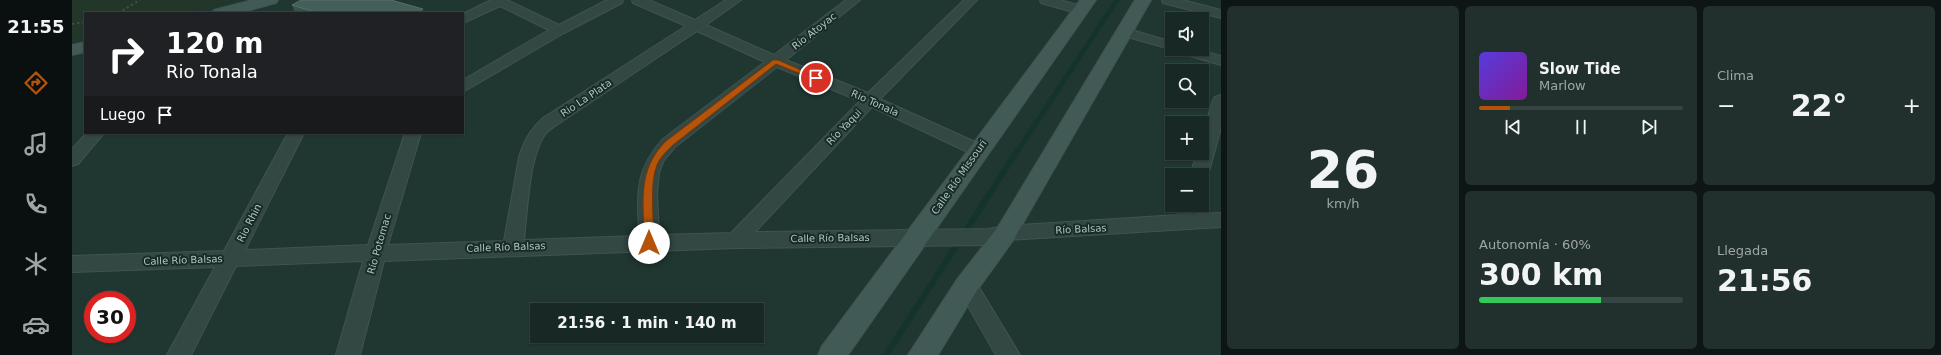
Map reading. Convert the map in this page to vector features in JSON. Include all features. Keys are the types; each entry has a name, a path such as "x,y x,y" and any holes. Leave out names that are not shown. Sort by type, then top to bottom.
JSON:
{"street":[{"path":"224,12 270,0"},
{"path":"464,85 559,30 617,0"},
{"name":"Rio Tonala","path":"638,0 775,61 870,100 978,150"},
{"name":"Rio La Plata","path":"513,247 524,174 530,148 536,135 549,122 734,0"},
{"name":"Río Atoyac","path":"649,243 649,178 653,165 659,154 670,143 854,0"},
{"name":"Río Yaqui","path":"736,240 870,100 972,0"},
{"path":"1046,0 1084,5"},
{"path":"922,355 1125,32 1143,0"},
{"path":"1168,0 1221,14"},
{"path":"464,18 498,1 559,30"},
{"name":"Calle Río Missouri","path":"832,355 978,150 1084,5"},
{"path":"1125,32 1165,44"},
{"path":"72,50 84,47"},
{"path":"1204,56 1221,61"},
{"path":"1201,168 1221,100"},
{"path":"72,160 95,134"},
{"name":"Rio Rhin","path":"178,355 231,258 295,134"},
{"name":"Río Potomac","path":"348,355 376,252 413,134"},
{"name":"Río Balsas","path":"941,237 997,235 1188,214 1221,220"},
{"name":"Calle Río Balsas","path":"72,264 736,240 941,237"},
{"path":"967,285 1008,355"}],"path":[{"path":"120,12 140,0"},
{"path":"72,24 84,22"}],"green space":[{"path":"72,0 235,0 190,12 84,12 84,40 72,43"}],"building":[{"path":"301,0 391,0 423,9 418,12 315,12 292,5"}],"waterway":[{"path":"1017,152 1117,0"},
{"path":"886,355 1017,151"}],"route":[{"path":"649,243 649,178 653,165 659,154 670,143 775,61 816,78"}]}
